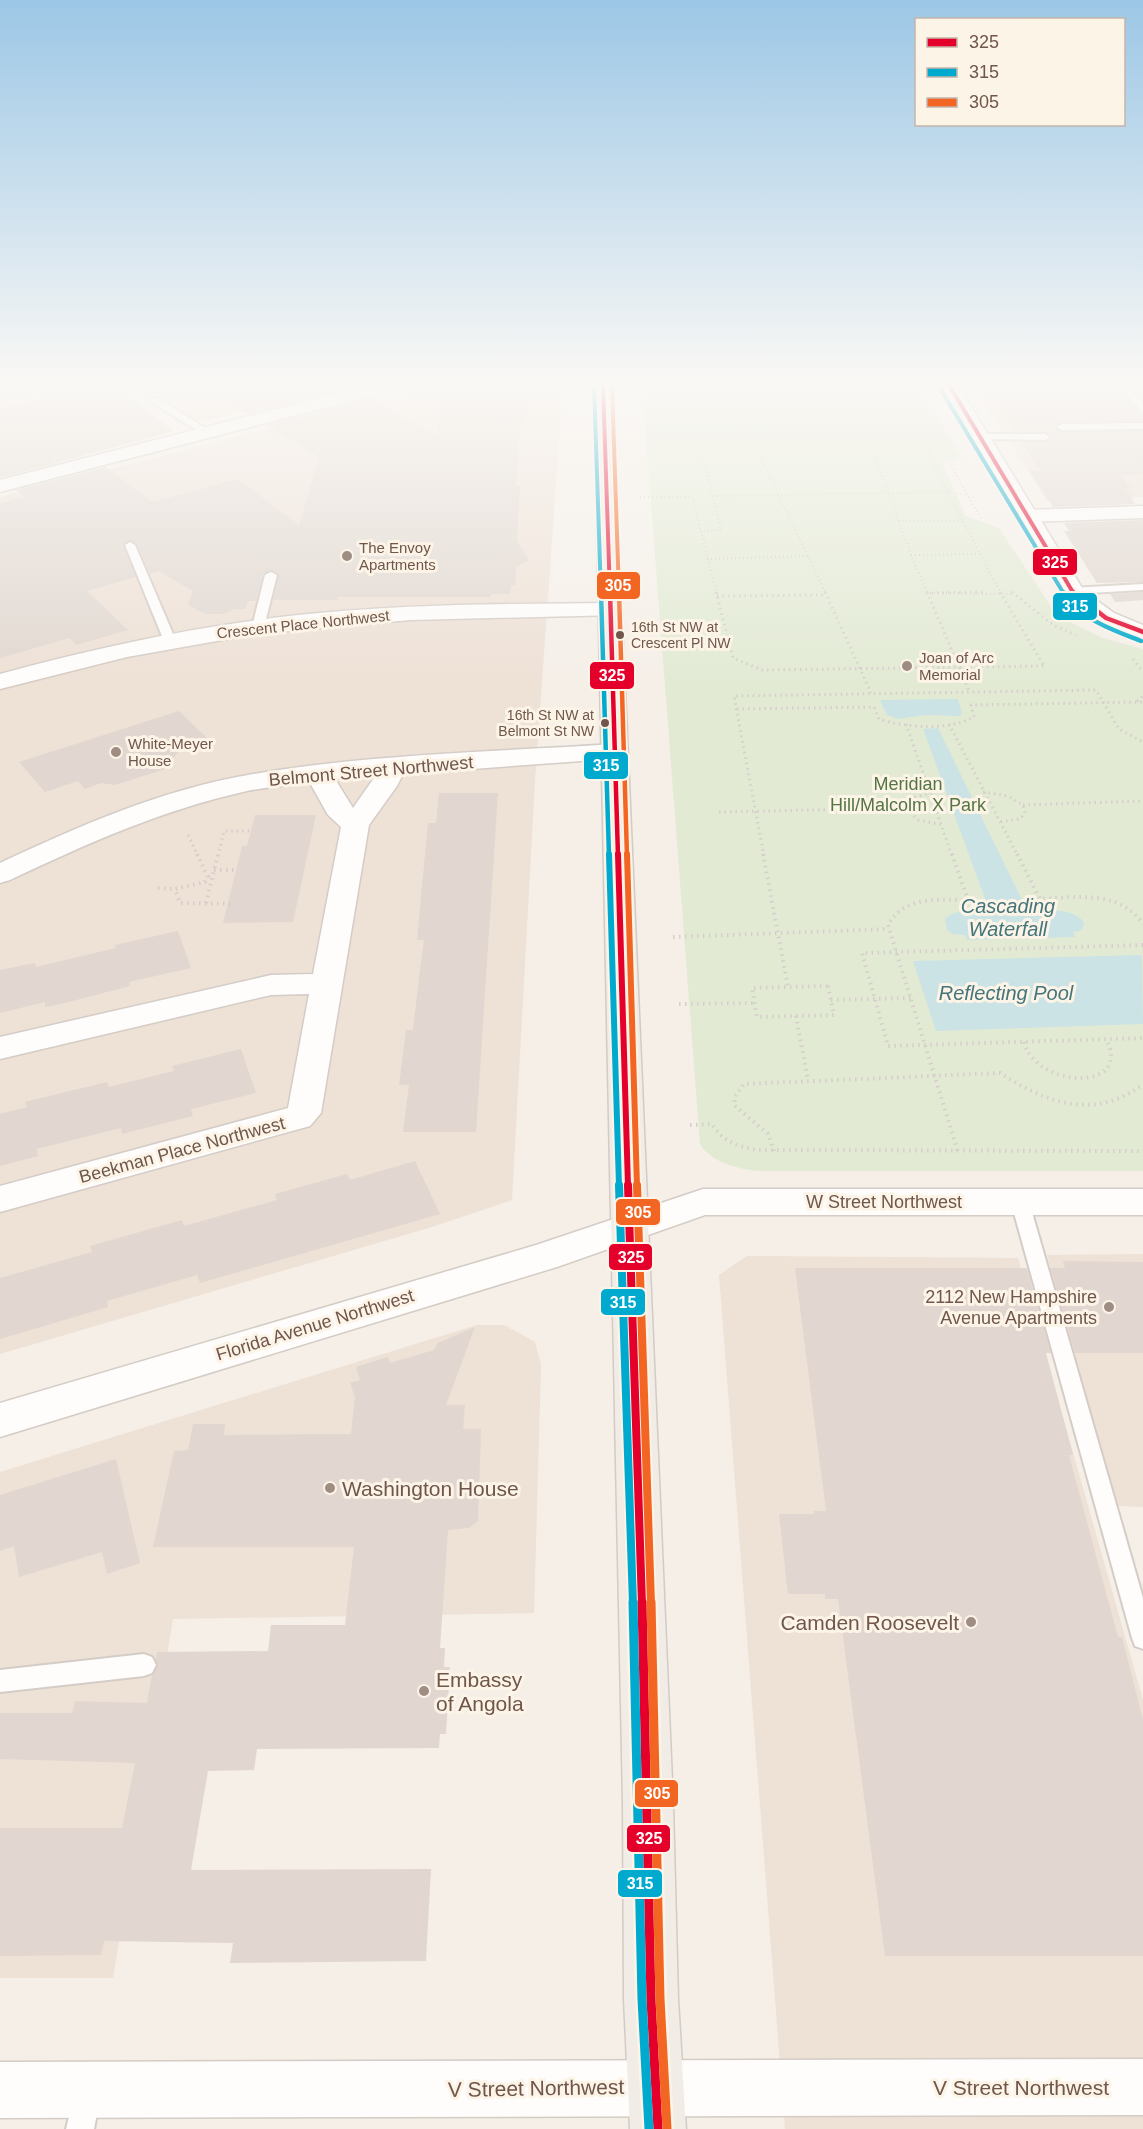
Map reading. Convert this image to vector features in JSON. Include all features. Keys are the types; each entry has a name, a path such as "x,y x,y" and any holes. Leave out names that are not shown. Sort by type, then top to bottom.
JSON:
{"main road":[{"path":"607,484 648,1804 651,1999 657,2108"}],"street":[{"path":"1008,484 1071,591 1092,610 1115,623 1143,632"},
{"path":"1027,516 1143,512"},
{"name":"Crescent Place Northwest","path":"0,682 87,659 170,641 258,627 401,614 611,610"},
{"name":"Belmont Street Northwest","path":"0,874 84,834 156,807 247,783 318,772 394,765 614,752"},
{"name":"Beekman Place Northwest","path":"0,1199 298,1118 304,1113 355,825 384,786 394,765"},
{"path":"318,772 338,809 355,825"},
{"path":"0,1048 270,985 328,983"},
{"name":"W Street Northwest","path":"629,1227 703,1202 1143,1202"},
{"name":"Florida Avenue Northwest","path":"0,1420 544,1257 629,1227"},
{"name":"V Street Northwest","path":"0,2090 84,2109 550,2089 657,2108 1143,2087"}],"lane":[{"path":"130,545 170,641"},
{"path":"258,627 271,575"},
{"path":"1071,591 1143,587"},
{"path":"1020,1202 1143,1638"},
{"path":"0,1681 144,1665"}],"path":[{"path":"701,531 721,530 710,484"},
{"path":"773,484 862,669 871,693"},
{"path":"884,484 926,593 970,692"},
{"path":"640,497 692,497 733,658 762,670 1044,666 1000,592 943,484"},
{"path":"961,484 981,519"},
{"path":"713,496 947,492 973,497"},
{"path":"898,521 963,521"},
{"path":"911,555 980,554"},
{"path":"707,559 808,556"},
{"path":"926,593 1000,592 1016,594 1053,625 1082,637"},
{"path":"717,596 826,595"},
{"path":"1131,656 1143,672"},
{"path":"788,987 734,696 1096,690 1119,729 1143,742"},
{"path":"1136,701 1143,696"},
{"path":"737,709 874,707 879,719 892,724 963,724 974,717 970,705 1143,702"},
{"path":"906,724 944,825 968,900 921,901 904,905 892,913 888,924 958,1152"},
{"path":"949,724 1040,898 1094,898 1111,901 1130,908 1142,922"},
{"path":"983,792 1008,795 1023,805 1143,801"},
{"path":"906,808 911,798 932,794"},
{"path":"999,822 1020,819 1025,813 1023,805"},
{"path":"719,812 906,808"},
{"path":"906,808 910,816 918,821 944,825"},
{"path":"158,888 175,889 205,882 214,870 224,831 251,831"},
{"path":"188,835 210,877 206,903"},
{"path":"214,870 236,870"},
{"path":"175,889 180,903 235,904"},
{"path":"673,937 889,929"},
{"path":"1143,945 862,953 888,1046 1143,1038"},
{"path":"828,986 834,1015 757,1017 752,988 788,987 828,986"},
{"path":"831,1000 911,998"},
{"path":"679,1004 754,1003"},
{"path":"796,1016 808,1080"},
{"path":"1024,1042 1029,1056 1041,1067 1059,1077 1082,1080 1100,1075 1110,1066 1113,1054 1106,1040"},
{"path":"774,1151 772,1137 762,1127 741,1116 734,1105 735,1096 744,1084 999,1073 1025,1090 1072,1103 1098,1104 1120,1099 1143,1084"},
{"path":"690,1125 711,1124 727,1142 741,1148 774,1151 1143,1151"}],"shaded area":[{"path":"49,484 556,484 535,781 512,1200 432,1227 0,1354 0,497"},
{"path":"1036,484 1143,484 1143,497 1047,501"},
{"path":"1143,1254 1143,1507 1117,1506 1047,1255"},
{"path":"747,1256 1018,1258 1143,1700 1143,2129 785,2129 719,1275"},
{"path":"477,1325 504,1325 535,1342 541,1365 534,1613 173,1619 113,1978 0,1978 0,1472"}],"green space":[{"name":"Meridian Hill/Malcolm X Park","path":"650,484 952,484 966,516 999,528 1052,608 1074,624 1103,638 1143,649 1143,1171 757,1171 718,1160 700,1144"}],"water":[{"path":"958,699 962,713 960,716 925,715 898,719 887,715 880,700"},
{"name":"Cascading Waterfall","path":"938,728 1025,906 1040,910 1063,911 1077,916 1084,922 1080,931 1073,932 1075,937 967,940 965,935 953,934 947,930 945,919 949,916 964,911 985,911 988,907 923,729"},
{"name":"Reflecting Pool","path":"1142,955 1143,1024 936,1031 913,961"}],"building":[{"path":"38,484 129,484 152,502 218,484 245,484 299,525 311,484 516,484 520,486 517,541 529,560 516,567 515,585 511,585 510,594 491,594 491,597 337,597 337,600 273,600 279,574 270,570 263,574 256,601 248,601 245,609 234,609 223,614 205,614 188,605 193,591 158,571 150,574 137,544 129,540 123,546 136,577 87,591 128,630 76,645 70,638 0,658 0,504 25,497 16,490"},
{"path":"1039,484 1128,484 1130,488 1126,489 1135,504 1053,507"},
{"path":"1143,520 1143,582 1097,583 1064,531 1069,531 1064,523"},
{"path":"1143,592 1143,600 1115,602 1110,594"},
{"name":"White-Meyer House","path":"179,711 207,738 177,748 179,751 165,769 115,785 101,783 85,789 78,781 45,792 19,762"},
{"path":"439,793 498,793 476,1132 403,1132 409,1085 399,1085 406,1030 413,1030 424,940 417,940 428,823 436,823"},
{"path":"255,815 316,815 293,922 223,923 242,846 247,846"},
{"path":"178,931 191,968 129,982 130,986 65,1003 45,1007 45,1002 0,1013 0,970 35,963 36,967 116,948 115,945"},
{"path":"241,1049 256,1093 191,1109 193,1116 122,1134 121,1128 37,1149 38,1156 0,1166 0,1114 27,1107 25,1102 107,1082 109,1087 174,1071 172,1066"},
{"path":"415,1161 440,1214 200,1283 197,1275 107,1301 108,1307 0,1339 0,1278 92,1252 90,1246 182,1220 184,1226 277,1200 275,1194 347,1174 350,1180"},
{"name":"2112 New Hampshire Avenue Apartments","path":"1063,1261 1143,1262 1143,1353 1075,1353 1050,1268 1065,1268"},
{"name":"Camden Roosevelt","path":"795,1268 1027,1268 1051,1353 1046,1353 1073,1455 1069,1455 1118,1637 1122,1637 1143,1720 1143,1956 885,1956 838,1599 825,1599 825,1594 788,1594 779,1514 814,1514 814,1511 826,1511"},
{"path":"475,1327 446,1405 465,1405 463,1429 481,1429 478,1521 469,1528 448,1530 440,1648 445,1648 444,1667 450,1667 446,1734 440,1734 439,1748 257,1749 254,1770 208,1771 191,1870 431,1869 426,1961 230,1963 233,1943 104,1941 101,1955 0,1956 0,1828 122,1828 135,1763 0,1759 0,1713 72,1713 75,1701 147,1703 152,1675 158,1666 157,1652 268,1651 271,1625 345,1625 354,1547 153,1547 174,1451 188,1450 193,1424 225,1424 224,1435 351,1434 355,1397 350,1383 360,1380 356,1367 388,1357 390,1363 434,1350 438,1343"},
{"path":"116,1459 140,1563 107,1574 102,1552 19,1577 14,1546 0,1551 0,1495"}],"transit line":[{"name":"315","path":"597,484 639,1804 642,1999 649,2129"},
{"name":"325","path":"606,484 648,1804 651,1999 658,2129"},
{"name":"305","path":"615,484 657,1804 660,1999 667,2129"},
{"name":"315","path":"998,484 1068,601 1101,626 1141,641"},
{"name":"325","path":"1009,484 1075,595 1106,618 1143,632"}],"place":[{"name":"The Envoy Apartments","path":"347,556"},
{"name":"16th St NW at Crescent Pl NW","path":"620,635"},
{"name":"Joan of Arc Memorial","path":"907,666"},
{"name":"16th St NW at Belmont St NW","path":"605,723"},
{"name":"White-Meyer House","path":"116,752"},
{"name":"2112 New Hampshire Avenue Apartments","path":"1109,1307"},
{"name":"Washington House","path":"330,1488"},
{"name":"Camden Roosevelt","path":"971,1622"},
{"name":"Embassy of Angola","path":"424,1691"}]}
